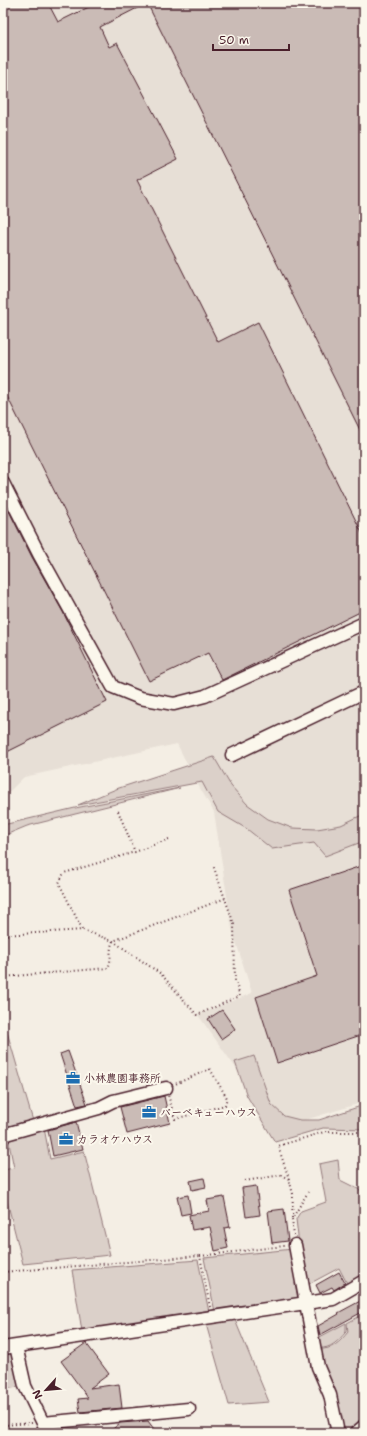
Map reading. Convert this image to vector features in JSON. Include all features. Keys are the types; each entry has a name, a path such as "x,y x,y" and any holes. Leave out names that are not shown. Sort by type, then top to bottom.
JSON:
{"street":[{"path":"3,483 39,554 113,687 140,698 174,704 205,696 364,623"},
{"path":"232,755 364,692"},
{"path":"3,1138 6,1134 99,1108 113,1101 166,1088"},
{"path":"295,1245 318,1367 330,1395 338,1433"},
{"path":"3,1348 333,1298 364,1281"},
{"path":"16,1346 25,1386 43,1423 51,1433"},
{"path":"43,1423 189,1409"},
{"path":"356,1433 364,1426"}],"path":[{"path":"118,810 135,852"},
{"path":"83,930 59,883 64,873 135,852 169,839"},
{"path":"3,935 83,930 113,941 162,974 197,1015 240,996 235,981 234,924 213,865"},
{"path":"3,977 108,968 111,960 109,950 113,941 226,898"},
{"path":"210,1069 227,1098 225,1105 175,1119 166,1088 210,1069"},
{"path":"3,1272 200,1256 295,1245 292,1219 293,1194 278,1146 324,1132 364,1132"},
{"path":"245,1181 281,1175 289,1179"},
{"path":"292,1219 308,1192"},
{"path":"200,1256 212,1316"},
{"path":"3,1425 43,1423"}],"shaded area":[{"path":"3,3 364,3 364,1102 279,1128 198,1015 252,993 232,929 214,812 177,744 24,777 3,798"},
{"path":"214,757 231,786 247,804 268,819 292,828 317,829 341,825 364,814 364,841 325,856 314,843 272,849 247,829 218,812 202,782 78,805 116,789"},
{"path":"180,788 27,826 3,836 3,825 75,808"},
{"path":"3,1025 5,1025 33,1121 3,1131"},
{"path":"254,1056 271,1104 284,1116 300,1120 319,1120 364,1105 364,1129 323,1128 275,1142 247,1096 235,1062"},
{"path":"44,1128 50,1159 84,1151 110,1255 23,1264 3,1185 3,1170 14,1168 8,1138"},
{"path":"338,1160 340,1180 364,1192 364,1277 348,1285 339,1268 307,1285 299,1245 296,1219 301,1211 326,1202 319,1164"},
{"path":"293,1249 302,1301 215,1312 204,1258"},
{"path":"198,1260 209,1312 82,1331 72,1270"},
{"path":"364,1314 364,1420 350,1433 342,1433 322,1367 319,1349 332,1347 339,1342 348,1332 347,1323"},
{"path":"235,1320 269,1402 229,1405 206,1324"},
{"path":"346,1323 346,1332 337,1341 331,1346 319,1348 316,1339"},
{"path":"12,1351 19,1387 3,1389 3,1352"}],"building":[{"path":"3,3 48,3 58,22 97,3 147,3 100,27 109,47 117,43 178,159 137,180 218,342 258,322 364,537 364,610 222,680 208,653 149,681 3,388"},
{"path":"147,3 364,3 364,438"},
{"path":"9,511 32,557 63,612 107,702 3,754 3,514"},
{"path":"364,865 364,1034 277,1063 256,997 317,976 289,890"},
{"path":"222,1010 235,1029 221,1039 208,1019"},
{"path":"68,1051 87,1104 77,1106 60,1054"},
{"path":"164,1096 170,1123 127,1134 120,1107"},
{"path":"76,1122 83,1149 53,1156 48,1130"},
{"path":"204,1178 206,1187 192,1190 190,1181"},
{"path":"256,1186 260,1215 246,1217 242,1188"},
{"path":"188,1195 191,1213 181,1215 177,1197"},
{"path":"224,1197 230,1227 224,1228 228,1248 215,1251 210,1227 192,1230 189,1215 209,1211 207,1200"},
{"path":"284,1209 288,1241 272,1243 268,1211"},
{"path":"339,1272 345,1283 334,1290 332,1287 320,1293 316,1285"},
{"path":"364,1299 364,1311 320,1335 318,1326"},
{"path":"86,1343 109,1374 90,1388 119,1384 122,1408 80,1412 78,1399 88,1398 61,1361"},
{"path":"148,1421 157,1433 108,1433 120,1423"}],"place":[{"name":"小林農園事務所","path":"73,1078"},
{"name":"バーベキューハウス","path":"149,1112"},
{"name":"カラオケハウス","path":"66,1139"}]}
